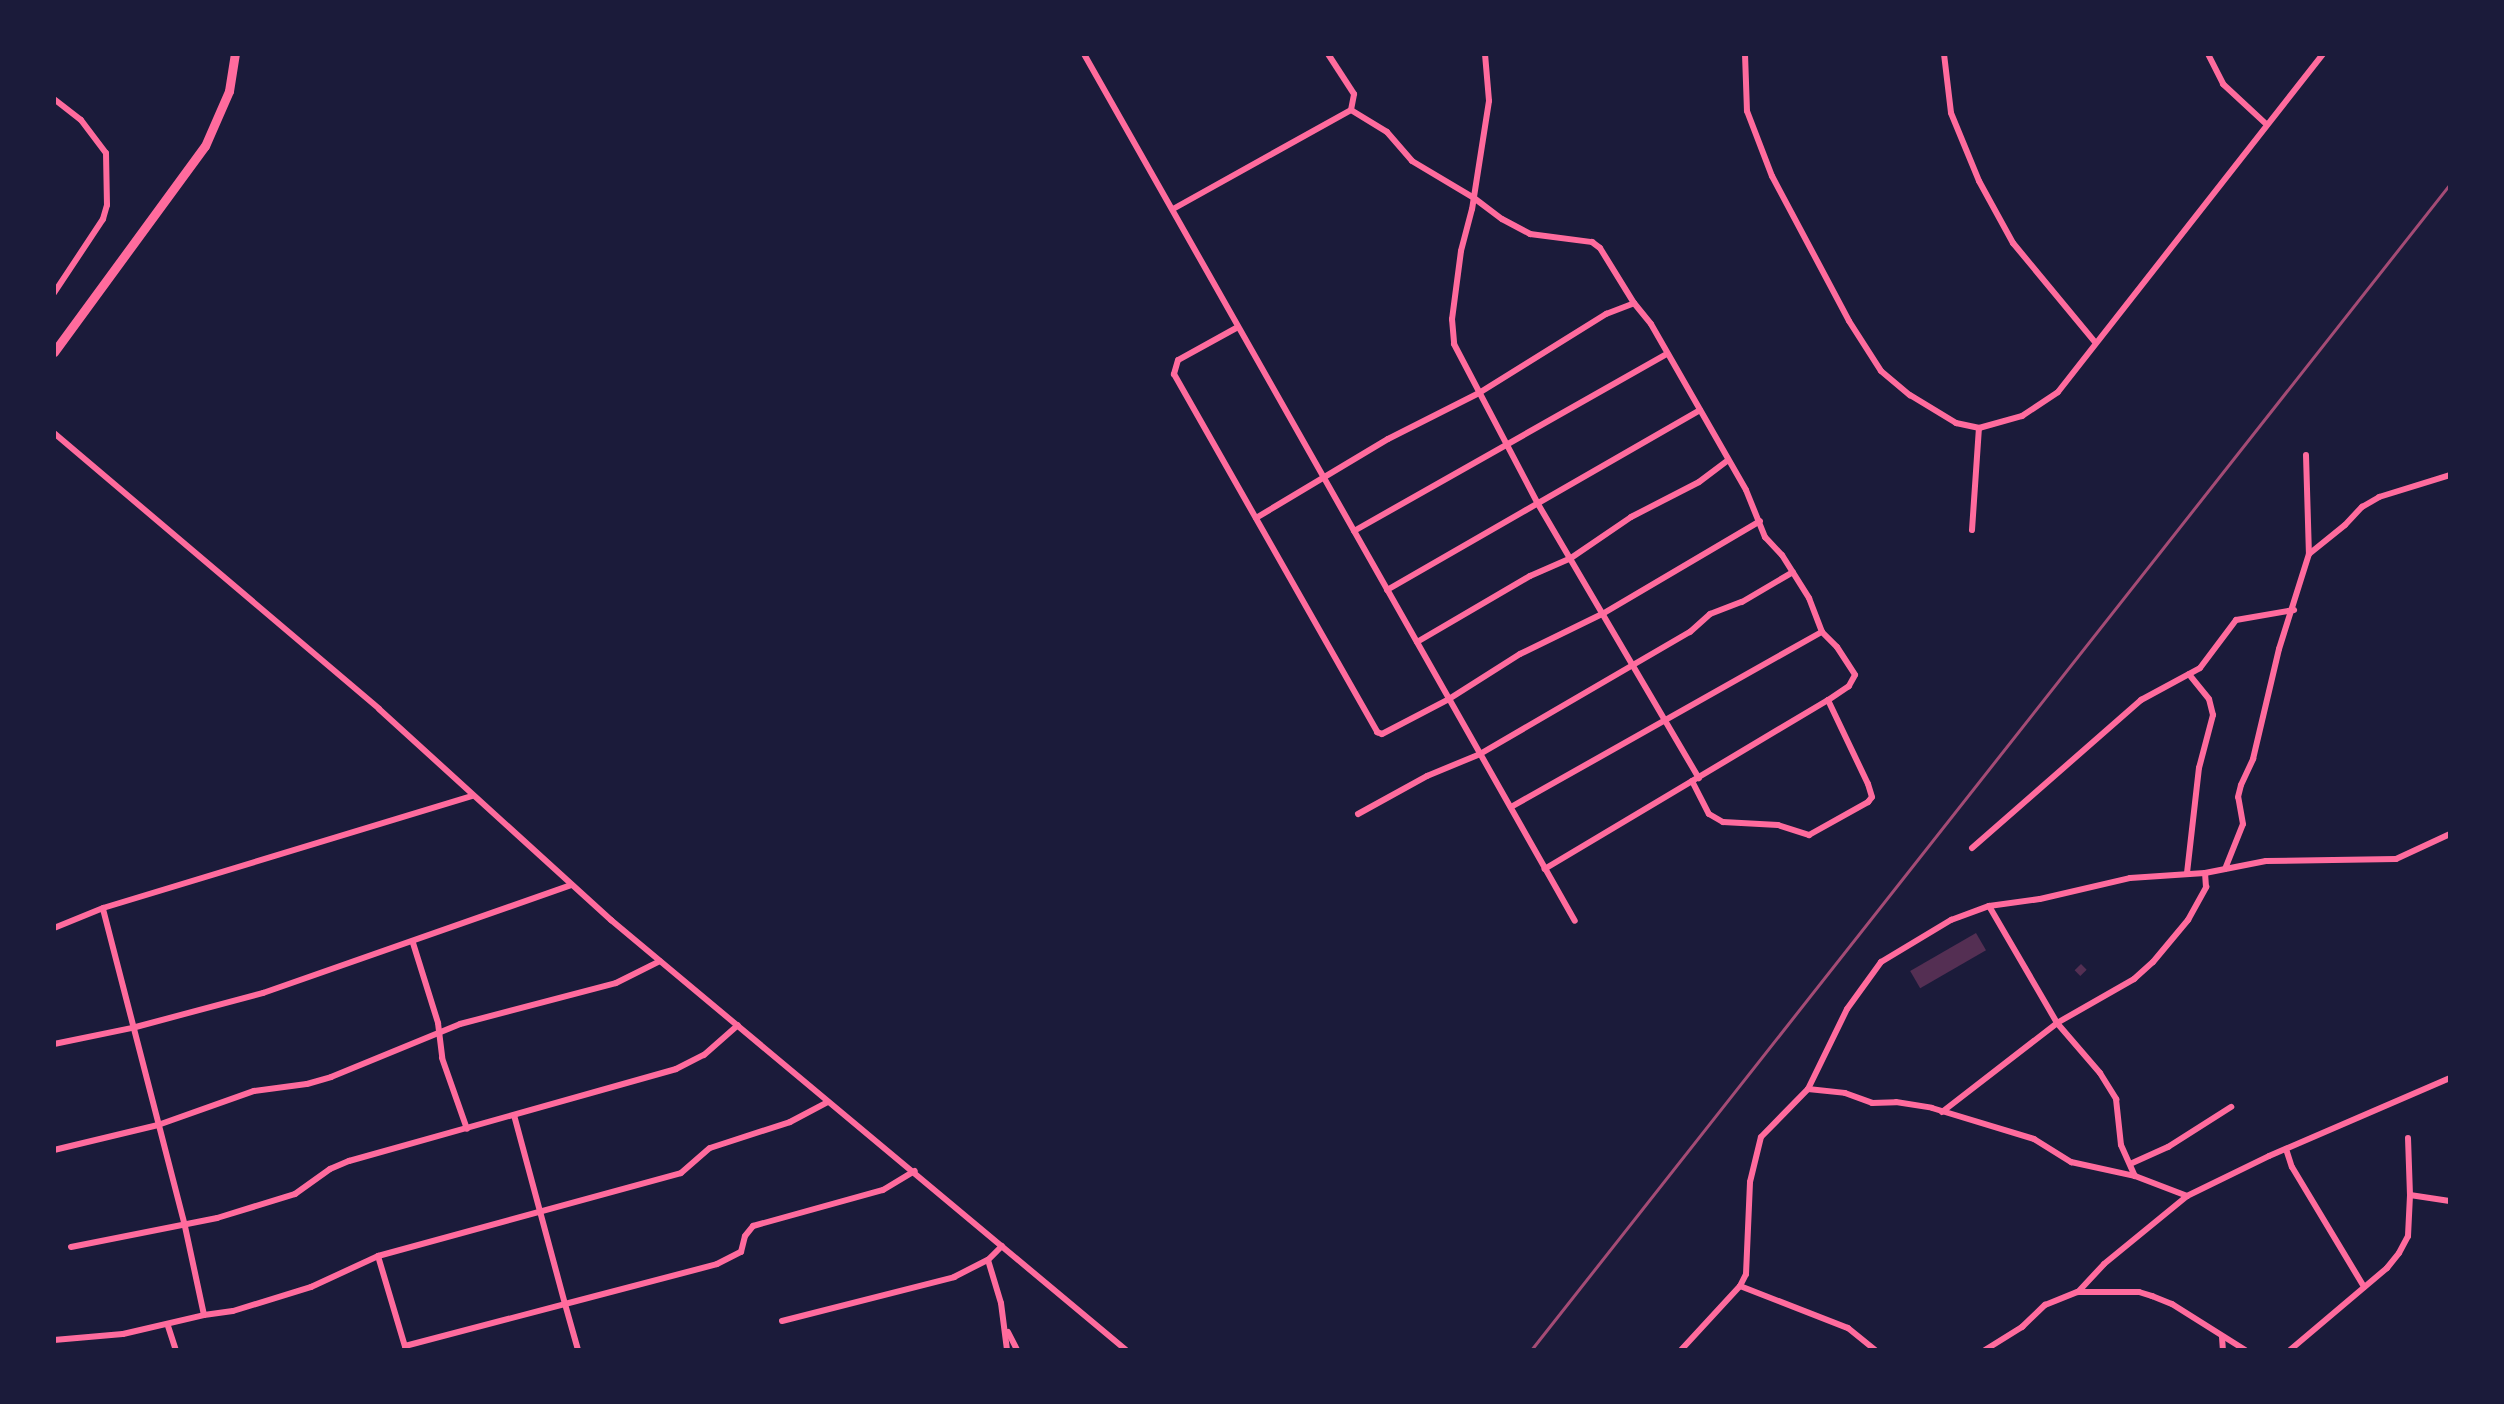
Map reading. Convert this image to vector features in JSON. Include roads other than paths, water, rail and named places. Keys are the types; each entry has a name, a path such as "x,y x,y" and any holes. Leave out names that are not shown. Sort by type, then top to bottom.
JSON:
{"main road":[{"path":"54,352 205,146 229,91 235,54"}],"street":[{"path":"1084,54 1575,921"},
{"path":"1328,54 1354,94 1351,110"},
{"path":"1485,54 1489,101 1474,198 1461,251 1452,334 1507,447 1667,721 1696,779 1709,814 1723,822 1778,825 1809,835 1868,802 1872,797 1868,784 1828,700"},
{"path":"1745,54 1747,111 1767,163 1849,321 1881,371 1910,395 1956,423 1979,428 2022,416 2058,392 2323,54"},
{"path":"1944,54 1951,113 1979,181 2013,243 2095,342"},
{"path":"2208,54 2223,84 2266,124"},
{"path":"54,99 81,120 106,153 107,205 103,219 54,293"},
{"path":"1173,209 1351,110"},
{"path":"1351,110 1387,132 1412,161 1530,234 1592,242 1600,248 1700,410 1760,521 1765,537 1793,572 1809,598 1822,632 1837,647 1855,675 1849,686 1828,700 1545,869"},
{"path":"1256,518 1479,393 1606,314 1634,303"},
{"path":"1238,327 1178,360 1174,368 1377,732 1387,733 1449,699 1520,654 1604,613 1760,521"},
{"path":"1354,531 1667,354"},
{"path":"1387,590 1700,410"},
{"path":"1972,530 1979,428"},
{"path":"54,433 379,709 472,796 660,961 1126,1350"},
{"path":"2225,869 2243,824 2238,797 2241,785 2253,759 2279,649 2294,610 2309,554 2306,455"},
{"path":"1417,642 1530,576 1571,558 1631,517 1699,482 1728,460"},
{"path":"2309,554 2362,507 2379,497 2450,475"},
{"path":"1358,814 1427,776 1480,754 1690,632 1710,614 1742,602 1793,572"},
{"path":"1972,848 2132,707 2208,660 2236,620 2294,610"},
{"path":"1511,807 1822,632"},
{"path":"2187,873 2199,768 2213,715 2209,699 2189,674"},
{"path":"54,928 103,908 472,796"},
{"path":"1681,1350 1740,1286 1750,1252 1750,1182 1756,1151 1769,1127 1808,1089 1847,1009 1881,962 1951,920 1989,906 2040,899 2130,878 2205,873 2279,860 2396,859 2450,834"},
{"path":"1942,1112 2057,1023 2134,979 2153,962 2188,920 2206,887 2205,873"},
{"path":"54,1044 132,1028 263,993 572,885"},
{"path":"1989,906 2057,1023 2100,1073 2116,1099 2121,1145 2135,1176"},
{"path":"103,908 185,1226 204,1315"},
{"path":"413,943 432,1001 442,1058 467,1129"},
{"path":"54,1150 158,1125 254,1091 307,1084 331,1077 482,1017 544,1005 616,983 660,961"},
{"path":"71,1247 185,1226 295,1194 330,1169 349,1161 676,1069 704,1055 738,1025"},
{"path":"2078,1292 2104,1264 2187,1196 2450,1078"},
{"path":"1808,1089 1845,1093 1872,1103 1896,1102 1942,1112 2034,1139 2071,1162 2135,1176 2187,1196"},
{"path":"54,1340 168,1326 204,1315 233,1311 311,1287 378,1256 681,1173 710,1148 790,1122 828,1102"},
{"path":"2130,1164 2168,1147 2231,1107"},
{"path":"514,1115 578,1350"},
{"path":"2290,1350 2387,1268 2406,1241 2410,1195 2408,1138"},
{"path":"2286,1149 2292,1167 2364,1287"},
{"path":"378,1256 405,1348 717,1264 741,1252 745,1236 753,1226 883,1190 915,1171"},
{"path":"2410,1195 2450,1201"},
{"path":"782,1321 954,1277 988,1260 1002,1246"},
{"path":"988,1260 1005,1326 1007,1350"},
{"path":"1740,1286 1848,1328 1875,1350"},
{"path":"1985,1350 2022,1327 2045,1305 2078,1292 2139,1292 2152,1296 2172,1304 2245,1350"},
{"path":"168,1326 176,1350"},
{"path":"1005,1326 1017,1350"},
{"path":"2222,1337 2223,1350"}],"railway":[{"path":"1531,1350 2450,184"}]}
